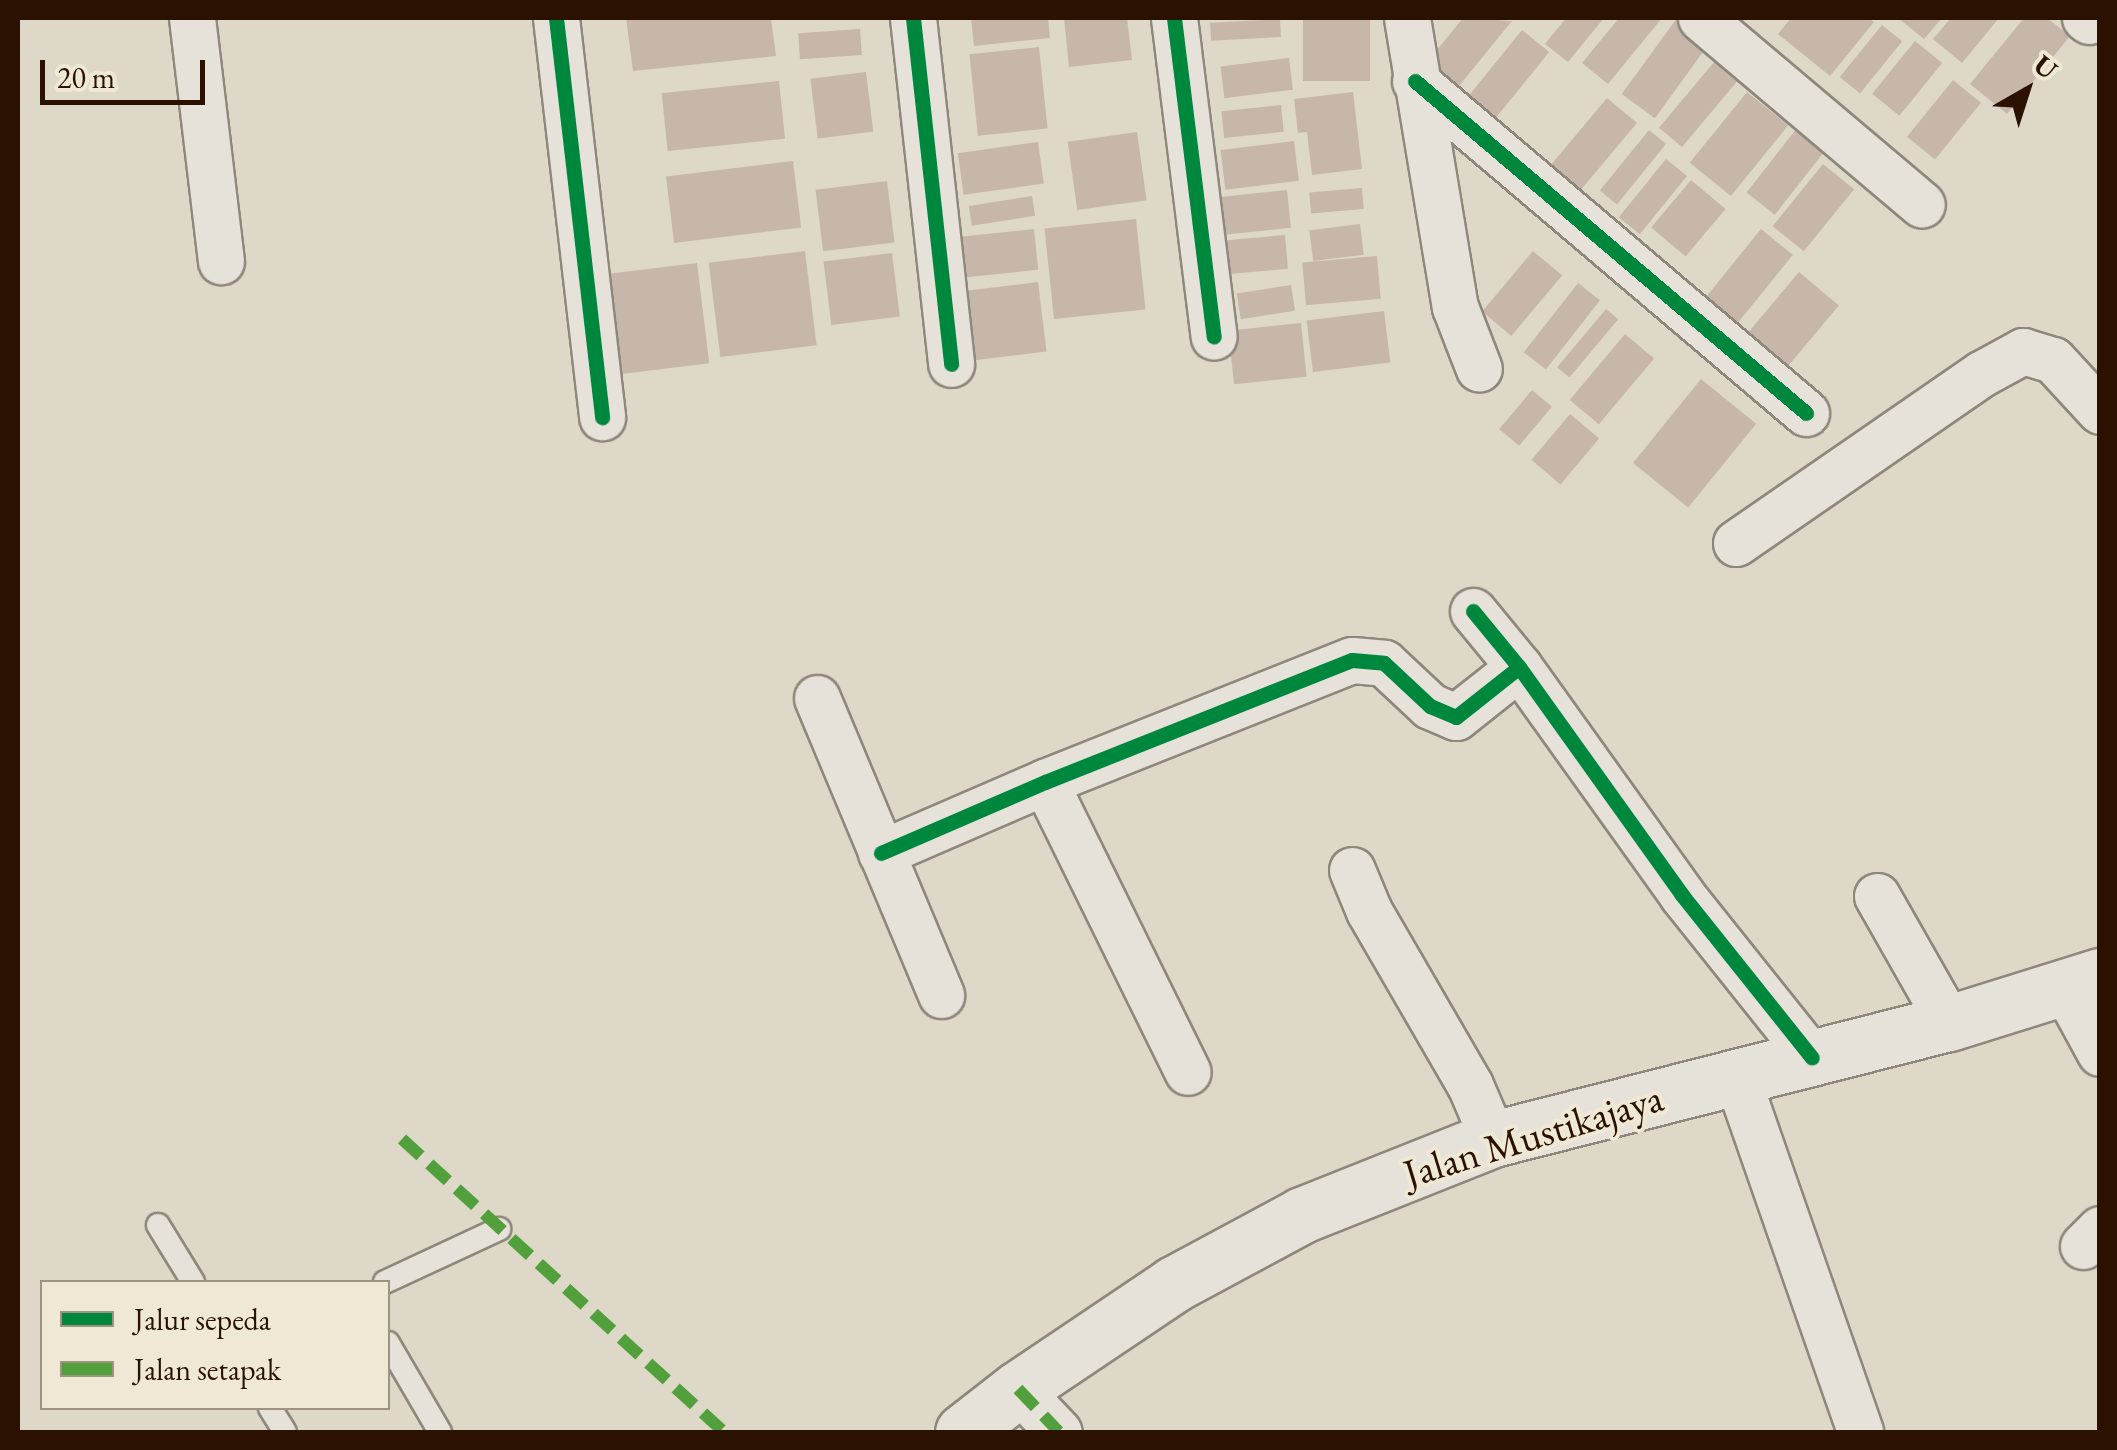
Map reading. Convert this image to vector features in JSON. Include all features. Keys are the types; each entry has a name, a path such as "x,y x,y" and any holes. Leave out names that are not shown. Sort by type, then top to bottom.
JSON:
{"main road":[{"name":"Jalan Mustikajaya","path":"963,1432 1018,1389 1174,1284 1302,1214 1493,1139 1948,1023 2082,982"}],"street":[{"path":"192,18 221,261"},
{"path":"556,18 602,417"},
{"path":"912,18 951,364"},
{"path":"1174,18 1214,337"},
{"path":"1407,18 1456,307 1480,369"},
{"path":"1701,18 1922,205"},
{"path":"1415,81 1806,413"},
{"path":"1736,543 1981,374 2023,351 2053,360 2100,412"},
{"path":"1472,611 1519,667 1682,895 1812,1058"},
{"path":"882,853 1045,782 1352,660 1384,664 1430,706 1456,717 1519,667"},
{"path":"817,698 940,995"},
{"path":"1045,782 1188,1072"},
{"path":"1352,870 1369,911 1470,1084 1493,1139"},
{"path":"1877,896 1948,1023"},
{"path":"2082,982 2100,1052"},
{"path":"1736,1075 1860,1432"},
{"path":"1018,1389 1059,1432"}],"lane":[{"path":"158,1225 192,1280"},
{"path":"389,1280 499,1228"},
{"path":"390,1345 440,1432"},
{"path":"271,1410 285,1432"}],"building":[{"path":"626,18 771,18 776,56 633,71"},
{"path":"971,18 1048,18 1050,38 974,46"},
{"path":"1064,18 1127,18 1132,60 1069,67"},
{"path":"1303,18 1370,18 1370,81 1303,81"},
{"path":"1463,18 1512,21 1454,92 1423,67"},
{"path":"1566,18 1604,18 1568,62 1545,44"},
{"path":"1619,18 1662,18 1608,84 1582,63"},
{"path":"1677,18 1710,42 1655,118 1622,94"},
{"path":"1791,18 1868,18 1874,22 1830,76 1778,34"},
{"path":"1898,18 1942,18 1924,39"},
{"path":"1951,18 1999,18 1962,63 1933,39"},
{"path":"2024,18 2047,18 2070,36 2007,114 1970,84"},
{"path":"1280,19 1281,37 1211,41 1210,23"},
{"path":"1882,25 1902,41 1860,93 1840,77"},
{"path":"860,29 862,55 800,59 798,33"},
{"path":"1522,30 1549,52 1489,126 1462,104"},
{"path":"1915,41 1942,63 1899,116 1872,94"},
{"path":"1039,47 1048,129 978,136 969,54"},
{"path":"1289,58 1293,90 1224,98 1221,66"},
{"path":"1715,61 1738,80 1682,147 1659,128"},
{"path":"866,72 873,132 818,138 810,79"},
{"path":"1953,80 1981,103 1935,159 1907,137"},
{"path":"779,81 785,139 668,151 662,93"},
{"path":"1353,92 1362,169 1312,175 1307,132 1298,133 1294,99"},
{"path":"1747,92 1788,125 1731,196 1690,163"},
{"path":"1607,98 1637,123 1581,190 1551,165"},
{"path":"1281,105 1284,132 1224,138 1221,111"},
{"path":"1797,128 1825,150 1775,215 1747,193"},
{"path":"1649,130 1666,144 1617,204 1600,191"},
{"path":"1137,132 1147,200 1077,210 1068,142"},
{"path":"1294,141 1299,181 1225,190 1221,150"},
{"path":"1038,142 1044,184 964,195 958,153"},
{"path":"1666,159 1687,176 1640,234 1619,217"},
{"path":"793,161 801,228 674,243 666,177"},
{"path":"1823,164 1854,189 1804,251 1773,226"},
{"path":"1691,180 1725,209 1686,256 1651,227"},
{"path":"887,181 895,243 823,251 816,190"},
{"path":"1362,188 1364,209 1311,214 1309,193"},
{"path":"1287,190 1291,228 1222,235 1218,197"},
{"path":"1032,196 1035,216 972,226 969,206"},
{"path":"1136,219 1146,310 1054,319 1045,229"},
{"path":"1360,224 1364,255 1313,261 1309,230"},
{"path":"1034,229 1038,270 967,277 962,237"},
{"path":"1761,229 1793,255 1737,324 1705,298"},
{"path":"1285,235 1288,269 1229,274 1226,240"},
{"path":"805,251 817,345 720,357 709,263"},
{"path":"1533,251 1562,275 1511,336 1482,312"},
{"path":"892,253 900,317 831,325 824,261"},
{"path":"1377,256 1381,299 1306,305 1302,263"},
{"path":"697,263 709,363 617,375 605,274"},
{"path":"1799,272 1839,305 1787,367 1748,333"},
{"path":"1038,282 1047,351 966,361 958,292"},
{"path":"1578,283 1600,300 1546,370 1524,352"},
{"path":"1291,285 1295,311 1241,319 1237,294"},
{"path":"1606,309 1618,319 1569,378 1557,367"},
{"path":"1384,311 1390,363 1313,372 1307,321"},
{"path":"1301,323 1307,377 1234,384 1228,331"},
{"path":"1625,334 1654,358 1599,424 1570,400"},
{"path":"1701,379 1756,424 1688,508 1633,463"},
{"path":"1532,390 1552,407 1519,446 1499,429"},
{"path":"1570,414 1599,438 1561,484 1531,460"}],"marked path":[{"path":"402,1139 724,1432"},
{"path":"1018,1389 1059,1432"}],"cycle path":[{"path":"556,18 602,417"},
{"path":"913,18 951,364"},
{"path":"1174,18 1214,337"},
{"path":"1415,81 1806,413"},
{"path":"1473,611 1519,667 1682,895 1812,1058"},
{"path":"881,853 1045,782 1352,660 1384,663 1430,706 1456,717 1519,667"}]}
